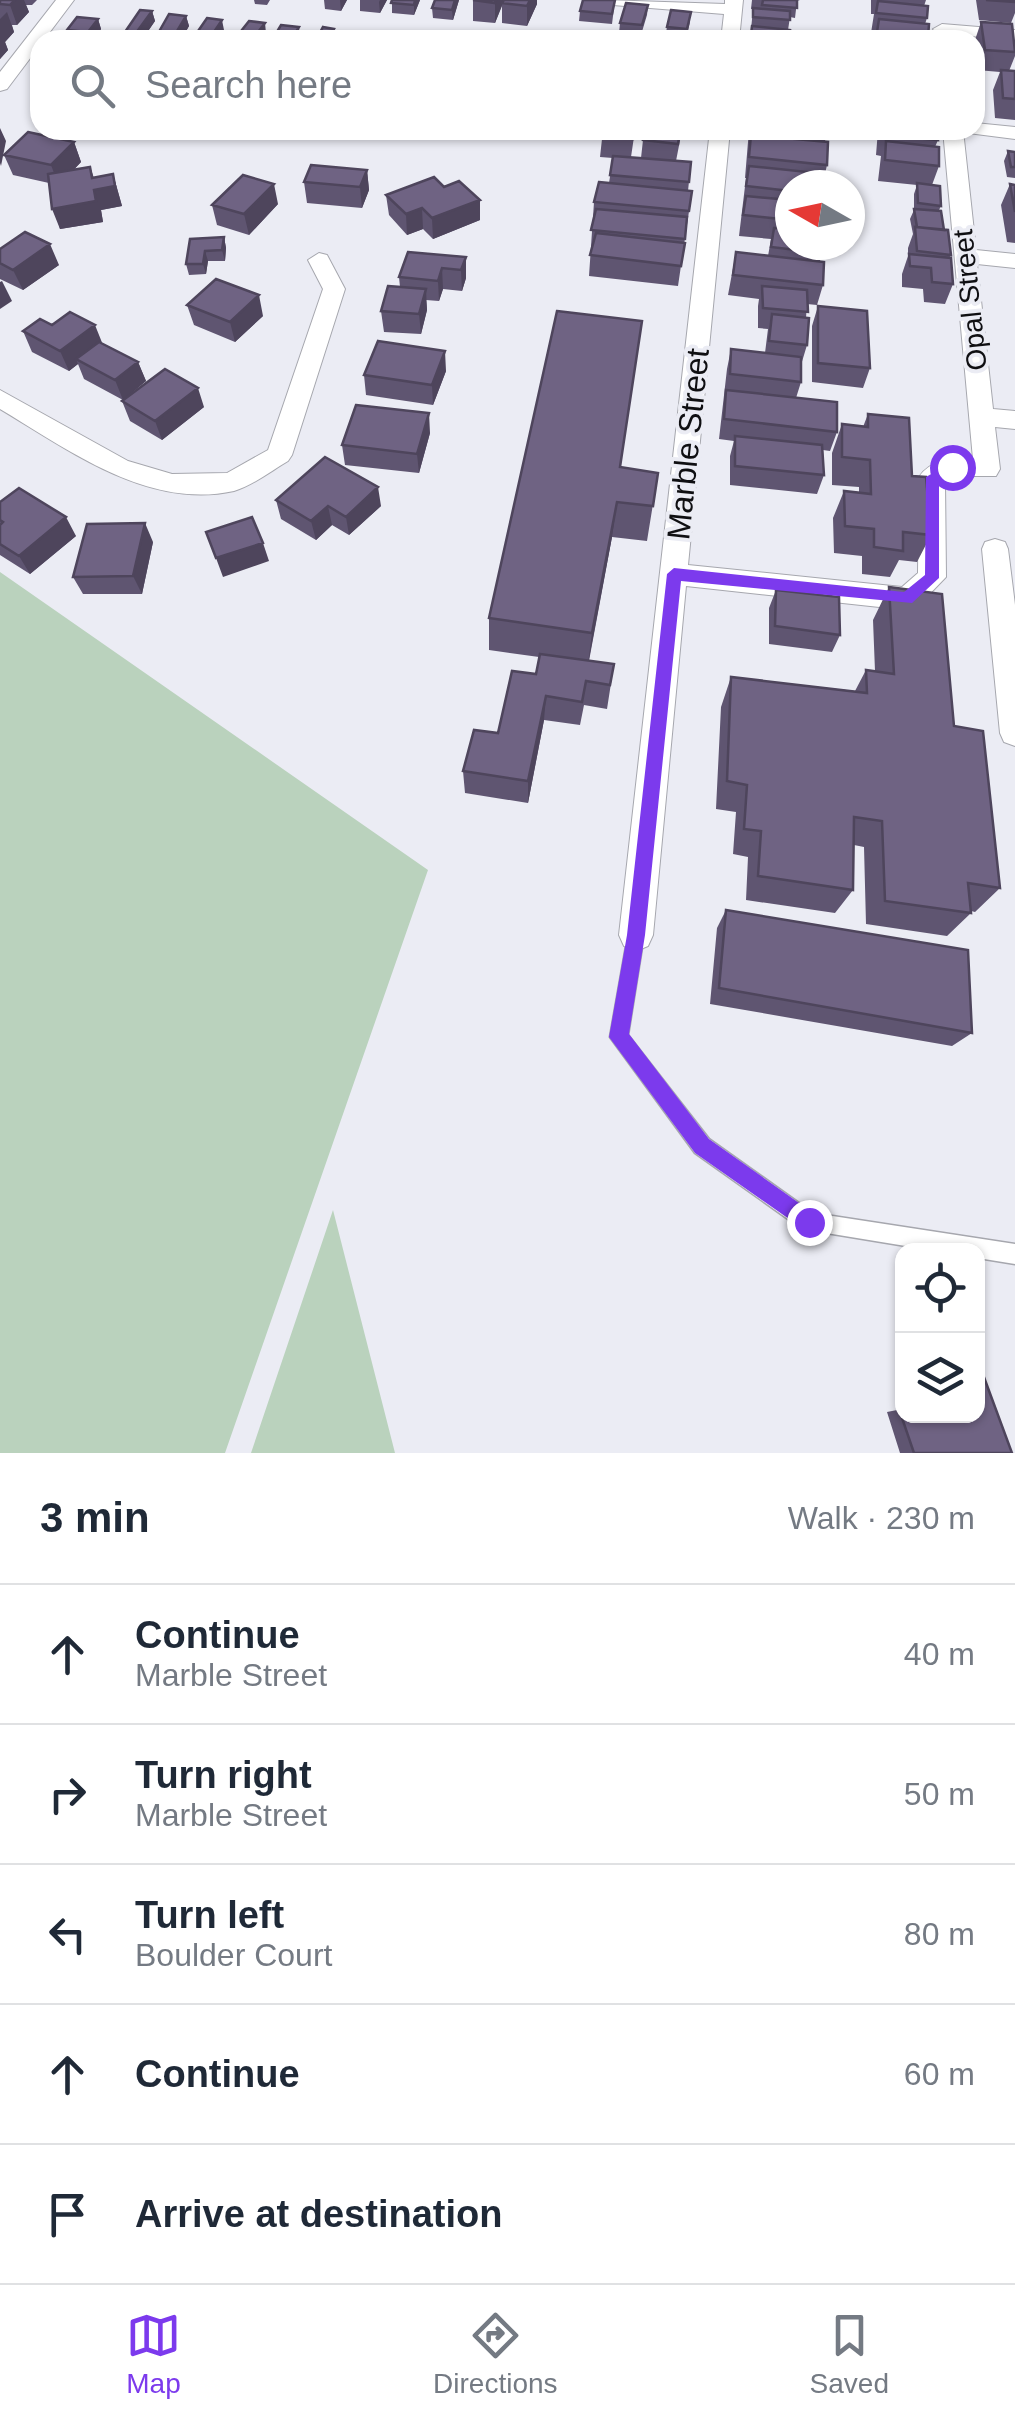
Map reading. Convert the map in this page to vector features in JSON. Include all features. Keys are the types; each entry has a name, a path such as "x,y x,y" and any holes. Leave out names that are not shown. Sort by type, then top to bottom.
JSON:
{"street":[{"path":"46,30 65,0"},
{"path":"613,0 733,5 731,30"},
{"path":"985,32 1015,35"},
{"path":"0,86 30,54"},
{"path":"985,130 1015,133"},
{"name":"Marble Street","path":"719,140 674,574 907,599 932,578 932,477 952,467 988,469"},
{"name":"Opal Street","path":"953,140 988,469"},
{"path":"966,256 1015,261"},
{"path":"0,398 120,468 172,483 231,482 279,455 334,290 319,260"},
{"path":"982,417 1015,420"},
{"path":"995,549 1011,654 1015,734"},
{"path":"636,935 674,574"}],"lane":[{"path":"636,935 619,1037 702,1146 809,1222 1015,1254"}],"green space":[{"path":"0,572 428,870 225,1453 0,1453"},
{"path":"333,1210 395,1453 251,1453"}],"building":[{"path":"415,0 414,5 391,3"},
{"path":"435,0 455,0 452,10 432,8"},
{"path":"530,0 527,6 502,3"},
{"path":"583,0 615,0 612,14 580,11"},
{"path":"763,0 797,0 797,8 762,5"},
{"path":"878,1 928,6 927,18 876,13"},
{"path":"626,3 648,5 642,25 620,23"},
{"path":"753,8 790,11 790,20 753,17"},
{"path":"140,10 152,11 138,30 126,30"},
{"path":"671,10 691,12 687,29 667,27"},
{"path":"169,14 186,16 178,30 160,30"},
{"path":"77,17 98,19 90,30 67,30"},
{"path":"207,18 222,20 215,30 199,30"},
{"path":"879,19 929,24 929,30 877,30"},
{"path":"249,21 265,23 260,30 242,30"},
{"path":"981,22 1012,24 1015,52 985,50"},
{"path":"281,25 299,27 297,30 278,30"},
{"path":"752,26 790,30 752,30"},
{"path":"1001,70 1015,71 1015,99 1003,98"},
{"path":"28,132 30,140 74,142 51,165 4,155"},
{"path":"643,140 679,140 678,144"},
{"path":"751,140 828,142 827,165 749,157"},
{"path":"886,141 939,147 939,166 885,160"},
{"path":"1008,151 1015,152 1015,167 1011,167"},
{"path":"613,156 691,162 689,182 610,175"},
{"path":"311,165 367,170 360,187 304,182"},
{"path":"749,166 788,170 775,170 775,189 746,186"},
{"path":"90,167 92,178 113,174 115,186 94,190 96,201 52,209 48,174"},
{"path":"243,175 274,184 244,214 212,205"},
{"path":"434,177 444,187 459,181 480,200 432,218 422,208 406,214 386,195"},
{"path":"599,182 692,191 689,211 594,202"},
{"path":"917,183 940,186 941,206 918,203"},
{"path":"1010,184 1015,185 1015,212"},
{"path":"746,196 775,199 775,218 743,215"},
{"path":"596,209 687,217 685,239 591,230"},
{"path":"914,209 941,211 944,230 917,227"},
{"path":"915,227 948,230 951,255 917,251"},
{"path":"25,232 50,244 13,270 0,263 0,249"},
{"path":"596,233 685,243 681,266 590,255"},
{"path":"224,237 222,250 205,251 203,264 186,264 190,239"},
{"path":"408,252 466,257 461,270 442,268 438,281 399,277"},
{"path":"736,252 775,256 775,260 824,262 823,285 733,275"},
{"path":"909,254 951,258 953,284 932,282 931,268 910,266"},
{"path":"216,279 259,295 230,322 187,305"},
{"path":"388,286 426,289 419,314 381,311"},
{"path":"762,286 807,290 808,312 763,308"},
{"path":"818,306 867,311 870,368 818,363"},
{"path":"557,311 642,321 620,467 658,473 653,506 617,502 592,633 489,618"},
{"path":"70,312 95,325 60,351 23,331 40,319 52,325"},
{"path":"772,314 809,318 807,345 769,341"},
{"path":"378,341 445,351 432,385 364,375"},
{"path":"99,342 138,362 115,380 76,359"},
{"path":"731,349 801,357 801,382 730,374"},
{"path":"165,369 198,388 155,421 122,401"},
{"path":"726,390 837,402 837,432 724,419"},
{"path":"356,405 429,413 417,454 342,445"},
{"path":"868,414 909,418 912,476 926,477 931,535 903,532 903,551 874,547 874,529 845,526 844,491 871,494 870,460 842,457 842,424 868,427"},
{"path":"735,436 822,445 824,475 735,466"},
{"path":"325,457 378,487 346,517 328,506 311,521 276,500"},
{"path":"19,488 66,517 19,556 0,544 0,502"},
{"path":"252,517 263,543 216,558 206,532"},
{"path":"145,523 133,576 73,577 87,524"},
{"path":"889,587 942,594 954,726 983,731 1000,888 968,883 971,913 885,901 882,821 854,817 853,890 758,876 761,831 744,829 747,785 727,781 731,677 867,693 866,670 894,674"},
{"path":"776,590 839,597 840,635 775,626"},
{"path":"540,654 614,664 610,685 586,681 582,702 546,696 528,781 463,771 474,730 498,733 512,671 536,674"},
{"path":"726,910 968,950 972,1033 719,988"},
{"path":"985,1380 1012,1453 914,1453 904,1423 985,1423"}],"route":[{"path":"809,1222 702,1146 619,1037 636,935 674,574 907,599 932,578 932,477 952,467"}]}
